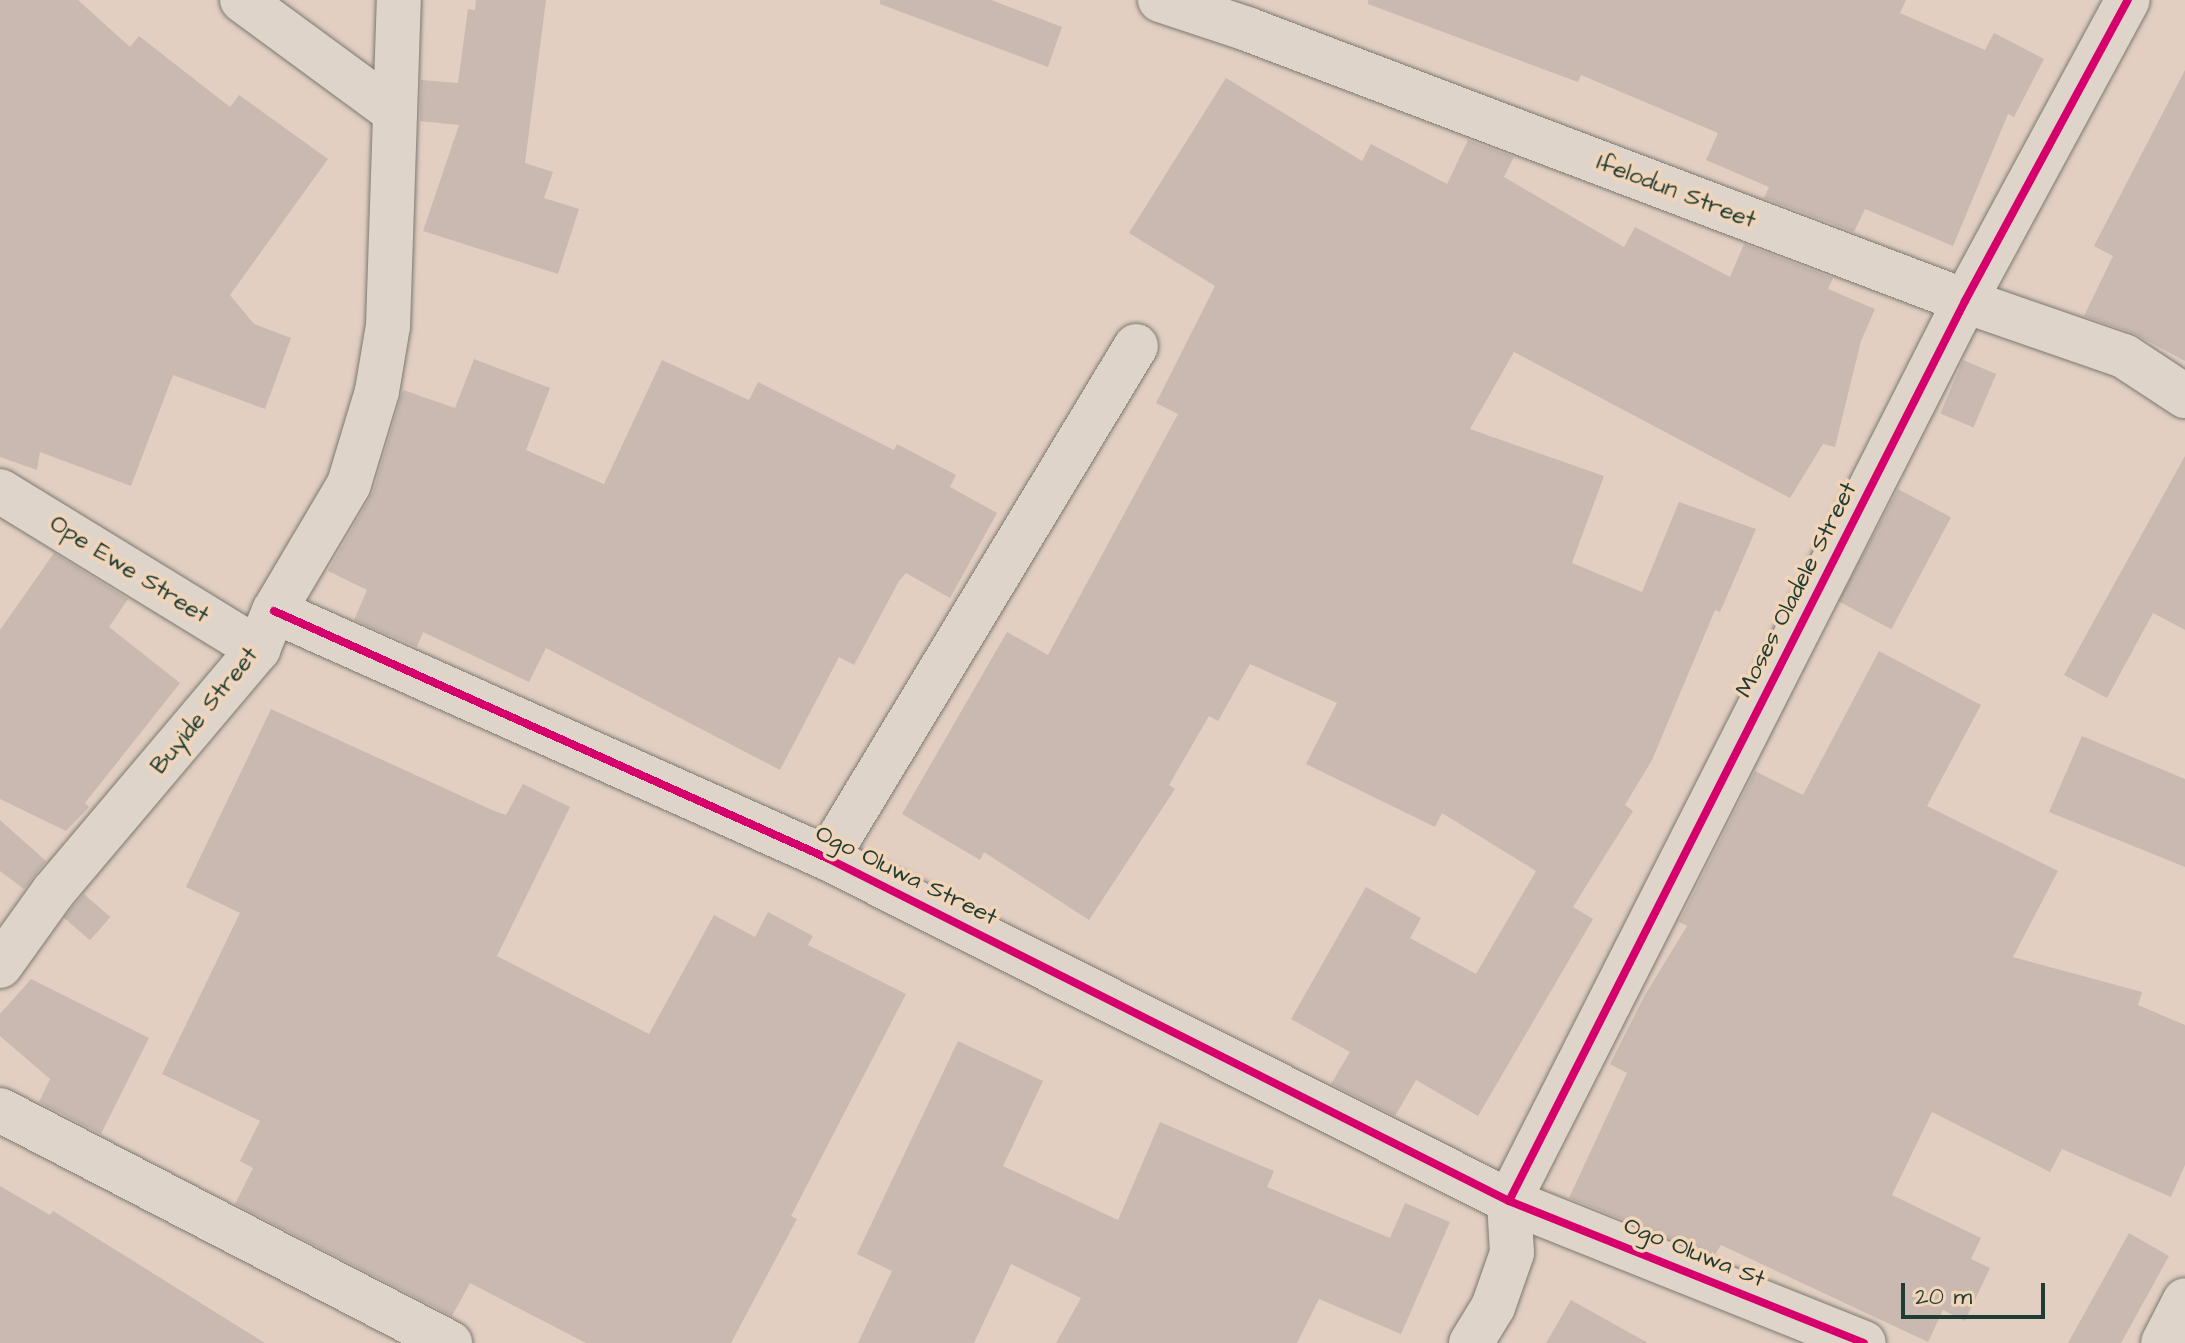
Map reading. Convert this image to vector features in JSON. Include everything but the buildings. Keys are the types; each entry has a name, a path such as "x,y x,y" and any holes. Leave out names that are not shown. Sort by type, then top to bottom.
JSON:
{"street":[{"path":"242,0 393,111"},
{"name":"Buyide Street","path":"0,966 53,892 266,630 349,484 377,391 388,326 399,0"},
{"name":"Ifelodun Street","path":"1160,0 1247,29 1965,301 2124,356 2185,396"},
{"name":"Moses Oladele Street","path":"1509,1201 1965,301 2128,0"},
{"path":"827,858 1136,346"},
{"name":"Ope Ewe Street","path":"0,491 266,630"},
{"name":"Ogo Oluwa Street","path":"266,630 827,858 1509,1201"},
{"path":"0,1110 450,1343"},
{"path":"1471,1343 1493,1307 1512,1253 1509,1201"},
{"name":"Ogo Oluwa St","path":"1509,1201 1864,1343"},
{"path":"2163,1343 2185,1300"}],"cycle path":[{"path":"1509,1201 1965,301 2128,0"},
{"path":"274,611 827,858 1509,1201 1864,1343"}]}
